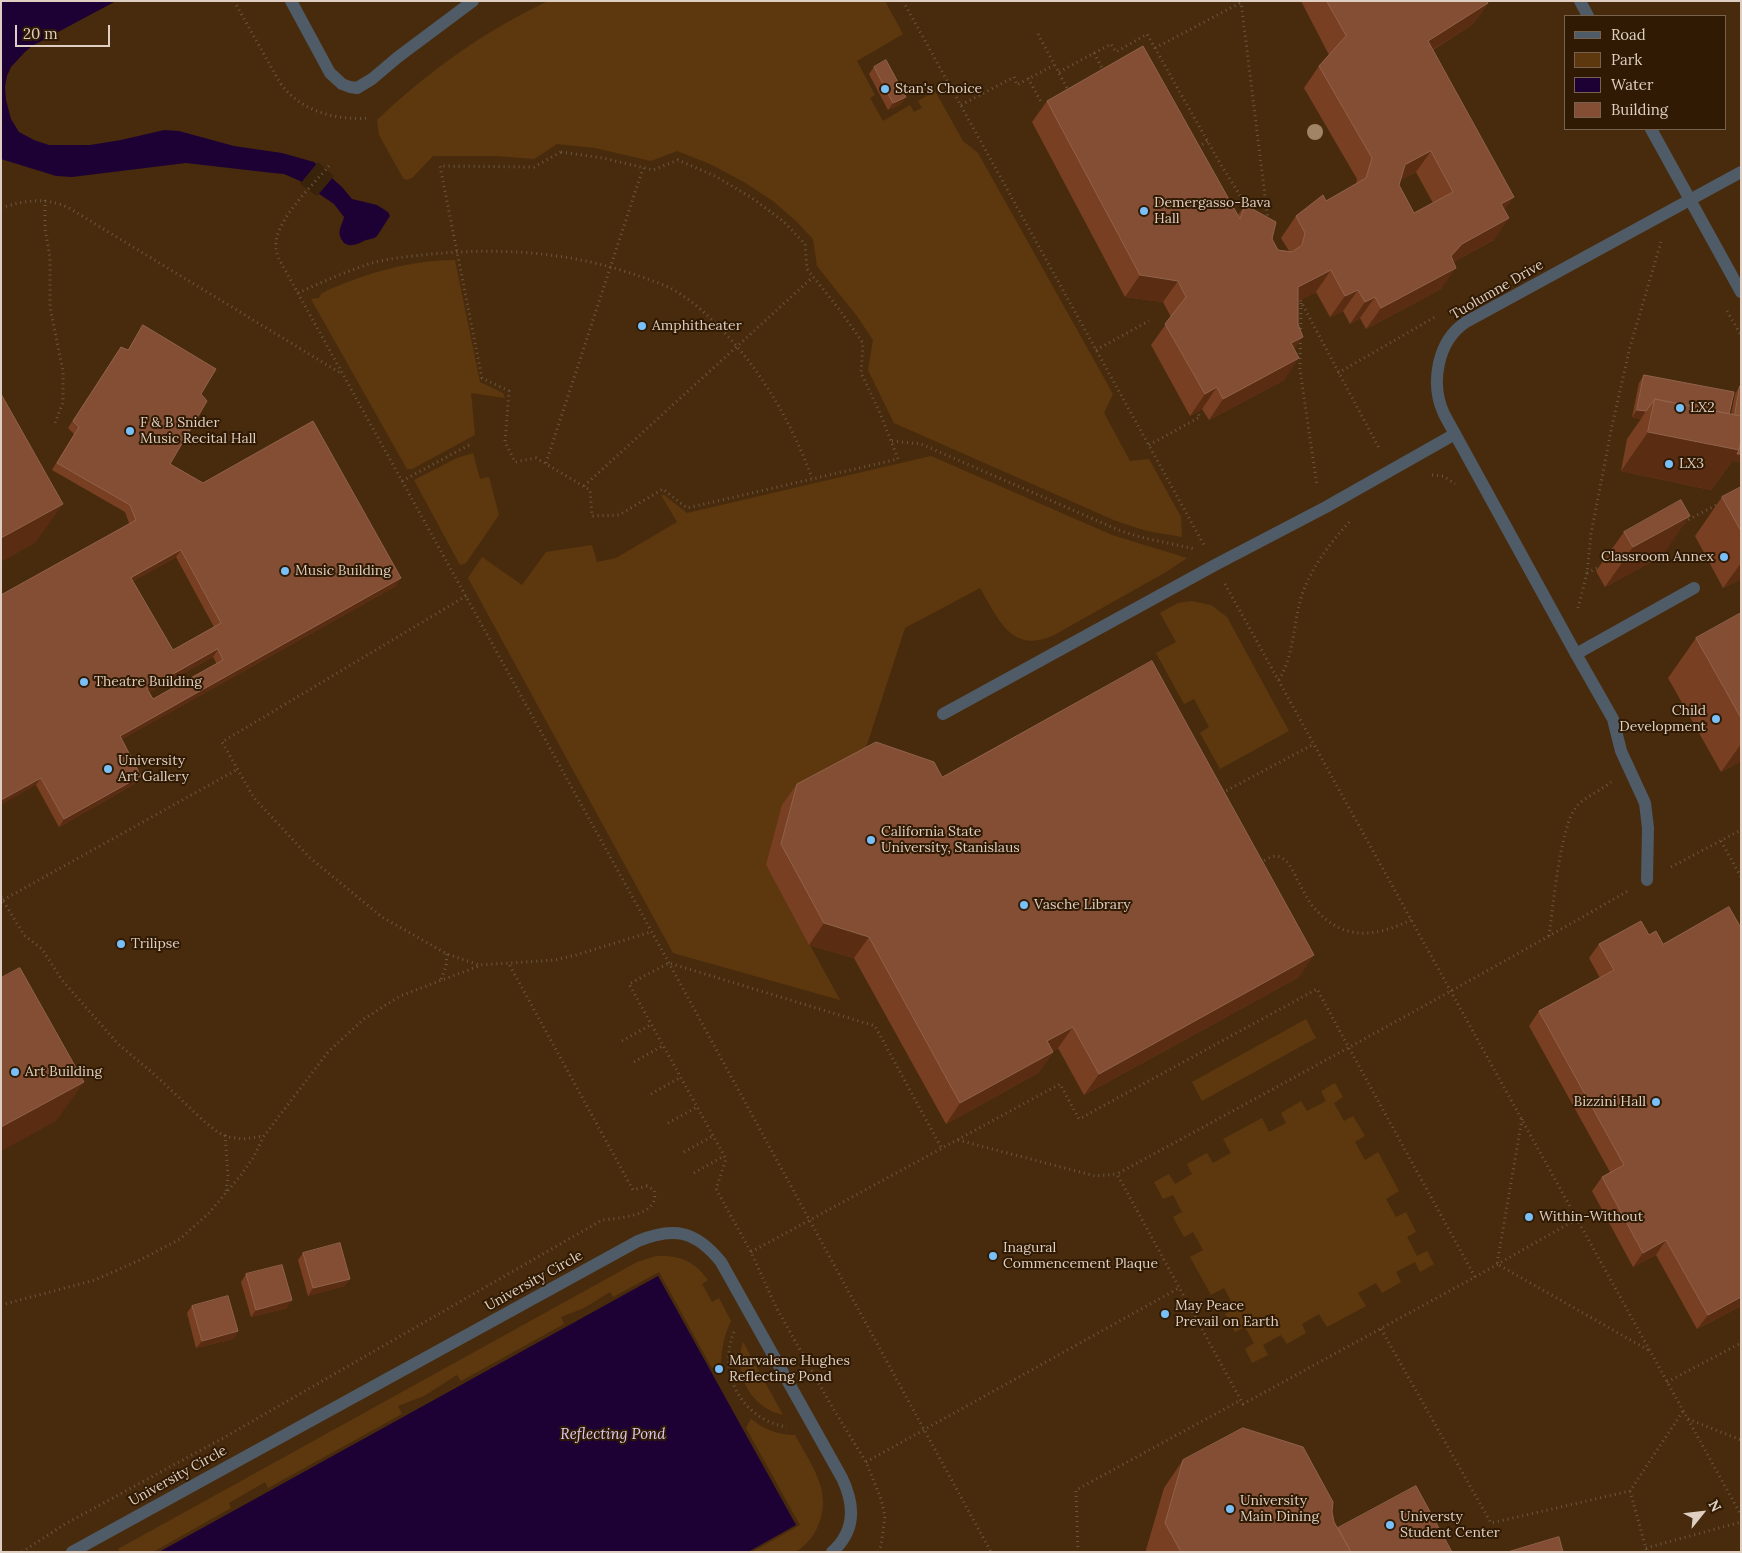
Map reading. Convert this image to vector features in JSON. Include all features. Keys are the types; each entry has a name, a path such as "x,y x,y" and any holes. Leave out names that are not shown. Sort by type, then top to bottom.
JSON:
{"street":[{"path":"291,1 330,73 342,84 357,88 372,79 398,56 473,1"},
{"path":"1580,1 1587,15"},
{"path":"1652,130 1741,292"},
{"name":"Tuolumne Drive","path":"1647,880 1648,823 1645,803 1621,751 1612,719 1441,408 1437,389 1437,376 1441,357 1452,334 1466,322 1741,172"},
{"path":"942,714 1215,565 1326,507 1455,434"},
{"path":"1576,654 1694,588"},
{"name":"University Circle","path":"72,1552 638,1241 661,1233 673,1233 695,1238 713,1252 721,1262 848,1490 851,1515 849,1526 845,1536 832,1552"}],"path":[{"path":"234,1 279,82 288,94 330,116 347,119 368,118"},
{"path":"903,1 1741,1515"},
{"path":"1155,48 1241,2 1269,227"},
{"path":"1038,34 1067,88"},
{"path":"1059,72 1111,44 1116,52 1147,34 1252,214"},
{"path":"1094,53 1102,68"},
{"path":"961,105 1014,77 1017,85 1054,64"},
{"path":"1028,78 1041,102"},
{"path":"1194,149 1208,141"},
{"path":"561,152 603,158 653,170 678,160 715,176 752,198 784,222 805,244 807,269 839,309 862,343 861,373 892,441 898,459 687,508 663,489 619,515 592,516 590,490 536,458 515,462 504,442 509,391 482,378 456,251 440,166 534,167 561,152"},
{"path":"329,166 298,203 280,229 276,248 279,259 669,963 991,1552"},
{"path":"546,463 643,168"},
{"path":"1,208 24,202 45,200 69,208 343,374"},
{"path":"45,200 45,229 50,257 50,307 63,371 63,402 55,423"},
{"path":"1578,608 1587,573 1591,534 1630,347 1670,210"},
{"path":"298,294 330,279 373,263 409,256 456,251 542,253 610,267 642,277 673,290 695,305 737,346 773,396 802,450 812,478"},
{"path":"584,486 813,277"},
{"path":"1297,295 1380,450"},
{"path":"1301,303 1300,370 1317,486"},
{"path":"1338,373 1438,316"},
{"path":"1096,350 1149,321"},
{"path":"1149,445 1200,417 1198,413"},
{"path":"892,441 921,444 1140,537 1208,552"},
{"path":"402,481 471,444"},
{"path":"1425,476 1443,476 1459,488"},
{"path":"1682,523 1724,501"},
{"path":"1279,681 1290,655 1301,598 1312,571 1341,531 1356,516"},
{"path":"1587,573 1602,565"},
{"path":"466,596 222,742 254,798 309,857 382,917 447,954 479,965"},
{"path":"1221,794 1314,744"},
{"path":"238,768 2,898 24,935 42,949 62,980 118,1044 154,1074 206,1123 225,1135 243,1139 264,1136"},
{"path":"1549,937 1567,823 1577,806 1601,791 1611,782 1614,776"},
{"path":"958,1140 1095,1176 1117,1174 1549,937 1647,880 1741,830"},
{"path":"1721,841 1741,877"},
{"path":"1259,863 1270,857 1278,856 1284,859 1316,911 1336,927 1348,932 1362,934 1378,932 1394,928 1411,920"},
{"path":"1,1305 95,1280 140,1260 180,1239 209,1213 254,1158 264,1136 328,1052 364,1019 400,996 479,965 563,958 651,932"},
{"path":"441,979 446,967 447,954"},
{"path":"878,1552 881,1546 885,1516 881,1499 866,1462 780,1315 751,1252 716,1189 726,1159 630,984 669,963 875,1026 942,1149"},
{"path":"22,1552 65,1524 225,1436 602,1220 633,1215 652,1205 655,1198 654,1190 647,1186 633,1190 509,964"},
{"path":"751,1252 1060,1084 1079,1119 1317,989 1474,1277"},
{"path":"622,1041 652,1024"},
{"path":"634,1062 664,1046"},
{"path":"652,1094 681,1077"},
{"path":"668,1123 697,1107"},
{"path":"1497,1264 1522,1119"},
{"path":"225,1135 228,1176 226,1193"},
{"path":"684,1152 713,1136"},
{"path":"694,1173 724,1156"},
{"path":"1117,1174 1243,1404 1577,1219"},
{"path":"1497,1264 1649,1350"},
{"path":"866,1462 1179,1288"},
{"path":"1381,1328 1491,1523 1630,1491 1683,1411"},
{"path":"736,1329 730,1344 728,1360 731,1377 737,1393 747,1406 760,1417 775,1424 791,1428"},
{"path":"1667,1382 1741,1342"},
{"path":"1078,1552 1076,1490 1240,1400"},
{"path":"1687,1419 1741,1440"},
{"path":"1630,1491 1646,1550 1741,1522"},
{"path":"881,1546 885,1552"}],"shaded area":[{"name":"California State University, Stanislaus","path":"1,1 1741,1 1741,1552 1,1552"}],"green space":[{"path":"548,1 885,1 903,34 857,61 875,95 870,98 883,121 910,105 914,112 922,108 918,101 935,91 963,141 978,153 1113,394 1104,413 1130,461 1149,459 1181,517 1182,537 1147,531 1116,521 894,423 868,370 873,340 857,316 817,266 813,239 773,201 744,182 710,164 677,151 651,161 595,148 557,144 534,159 496,156 433,156 412,178 406,180 403,178 379,135 377,120 437,69 479,39"},
{"path":"455,260 480,382 503,393 505,398 471,393 475,435 412,469 407,469 311,299 319,298 321,294 328,290 374,273 405,265"},
{"path":"473,453 480,479 489,477 499,515 466,563 460,565 414,480 457,458"},
{"path":"931,456 1112,535 1187,558 1166,572 1056,634 1041,640 1028,641 1018,638 1009,631 994,612 980,588 905,628 861,763 766,865 840,1000 673,953 468,578 482,557 522,585 546,552 592,545 597,562 616,558 677,522 661,495 664,495 687,513"},
{"path":"1191,601 1211,605 1227,617 1289,731 1220,769 1200,733 1209,727 1194,699 1184,704 1156,653 1176,642 1160,613 1178,603"},
{"path":"1306,1019 1316,1038 1202,1101 1192,1082"},
{"path":"1335,1083 1343,1097 1334,1103 1344,1121 1353,1116 1365,1136 1355,1142 1365,1160 1378,1152 1399,1191 1386,1199 1396,1217 1406,1212 1416,1232 1407,1237 1417,1256 1427,1251 1434,1264 1420,1272 1415,1262 1396,1272 1401,1282 1382,1293 1376,1283 1358,1293 1366,1306 1327,1327 1319,1314 1302,1324 1306,1333 1287,1344 1281,1335 1263,1345 1268,1355 1252,1363 1245,1349 1254,1343 1245,1327 1235,1332 1225,1314 1235,1308 1224,1288 1211,1295 1190,1257 1203,1250 1193,1232 1184,1237 1173,1217 1182,1212 1173,1195 1163,1199 1154,1182 1169,1174 1175,1184 1192,1174 1187,1164 1207,1153 1213,1163 1231,1153 1223,1139 1262,1118 1269,1132 1286,1123 1281,1113 1301,1101 1307,1111 1326,1101 1321,1091"},
{"path":"656,1256 679,1258 691,1263 708,1280 702,1284 712,1302 719,1298 731,1321 723,1343 721,1367 712,1368 659,1272 613,1297 610,1292 584,1308 561,1317 564,1324 461,1381 457,1375 424,1396 398,1406 402,1414 268,1488 265,1482 229,1503 231,1508 153,1552 120,1552 118,1549 637,1262"},
{"path":"743,1342 783,1415 762,1405 747,1388 740,1366"},
{"path":"751,1419 771,1431 795,1435 815,1471 822,1495 823,1507 814,1534 797,1551 752,1552 800,1525 746,1428"}],"water":[{"path":"1,1 116,1 32,46 11,67 5,87 6,100 11,119 19,132 49,145 90,145 164,130 179,131 234,146 282,153 314,162 342,187 352,199 377,205 388,212 390,216 376,237 348,245 342,241 340,236 340,228 344,217 334,204 300,181 284,174 186,163 72,177 56,176 1,159"},
{"name":"Reflecting Pond","path":"658,1276 796,1525 748,1552 159,1552"}],"pier":[{"path":"318,162 334,176 317,196 300,184"}],"building":[{"name":"Demergasso-Bava Hall","path":"1327,1 1487,1 1488,3 1428,41 1514,197 1501,204 1509,218 1462,244 1451,256 1456,268 1381,308 1375,297 1365,302 1358,290 1345,296 1331,270 1298,287 1298,324 1303,337 1291,343 1299,358 1223,399 1217,387 1205,394 1165,324 1186,297 1178,281 1140,275 1047,101 1143,46 1240,219 1245,205 1276,222 1272,239 1278,250 1292,252 1302,245 1305,233 1296,216 1323,195 1326,201 1366,178 1372,158 1319,66 1346,36","holes":["1431,151 1453,192 1414,213 1399,185 1405,165"]},
{"path":"886,60 906,97 893,103 874,67"},
{"path":"143,325 216,369 201,394 207,401 170,464 203,483 313,421 401,578 120,736 141,776 64,819 41,778 1,800 1,595 136,520 130,505 57,463 79,427 73,421 121,347 128,350","holes":["181,550 221,623 173,650 131,578","218,649 223,660 153,699 147,689"]},
{"path":"1644,375 1734,392 1729,414 1655,399 1646,411 1637,410"},
{"path":"1741,386 1741,416 1735,415"},
{"path":"1,394 63,504 1,538"},
{"path":"1655,399 1741,416 1739,450 1648,432"},
{"path":"1741,441 1741,454 1737,454 1739,450"},
{"path":"1741,487 1741,531 1722,497"},
{"path":"1681,500 1690,516 1633,547 1624,532"},
{"path":"1741,613 1741,718 1696,638"},
{"name":"Vasche Library","path":"1152,661 1314,955 1099,1074 1073,1027 1047,1041 1053,1052 960,1103 869,937 824,923 781,844 797,784 876,742 934,762 942,777"},
{"name":"Bizzini Hall","path":"1729,907 1741,928 1741,1297 1708,1315 1666,1240 1643,1253 1602,1177 1624,1165 1539,1011 1614,970 1599,944 1641,921 1649,935 1656,931 1663,944"},
{"path":"20,968 84,1082 1,1127 1,978"},
{"path":"340,1243 350,1279 313,1288 303,1253"},
{"path":"282,1265 292,1300 256,1310 246,1274"},
{"path":"228,1296 238,1331 202,1341 192,1306"},
{"name":"University Main Dining","path":"1243,1428 1303,1447 1333,1502 1334,1522 1351,1552 1181,1552 1165,1523 1183,1460"},
{"name":"Universty Student Center","path":"1416,1486 1452,1552 1351,1552 1338,1528"},
{"path":"1559,1537 1563,1552 1508,1552"}],"place":[{"name":"Stan's Choice","path":"885,89"},
{"name":"Demergasso-Bava Hall","path":"1144,211"},
{"name":"Amphitheater","path":"642,326"},
{"name":"LX2","path":"1680,408"},
{"name":"F & B Snider Music Recital Hall","path":"130,431"},
{"name":"LX3","path":"1669,464"},
{"name":"Classroom Annex","path":"1724,557"},
{"name":"Music Building","path":"285,571"},
{"name":"Theatre Building","path":"84,682"},
{"name":"Child Development","path":"1716,719"},
{"name":"University Art Gallery","path":"108,769"},
{"name":"California State University, Stanislaus","path":"871,840"},
{"name":"Vasche Library","path":"1024,905"},
{"name":"Trilipse","path":"121,944"},
{"name":"Art Building","path":"15,1072"},
{"name":"Bizzini Hall","path":"1656,1102"},
{"name":"Within-Without","path":"1529,1217"},
{"name":"Inagural Commencement Plaque","path":"993,1256"},
{"name":"May Peace Prevail on Earth","path":"1165,1314"},
{"name":"Marvalene Hughes Reflecting Pond","path":"719,1369"},
{"name":"University Main Dining","path":"1230,1509"},
{"name":"Universty Student Center","path":"1390,1525"}]}
